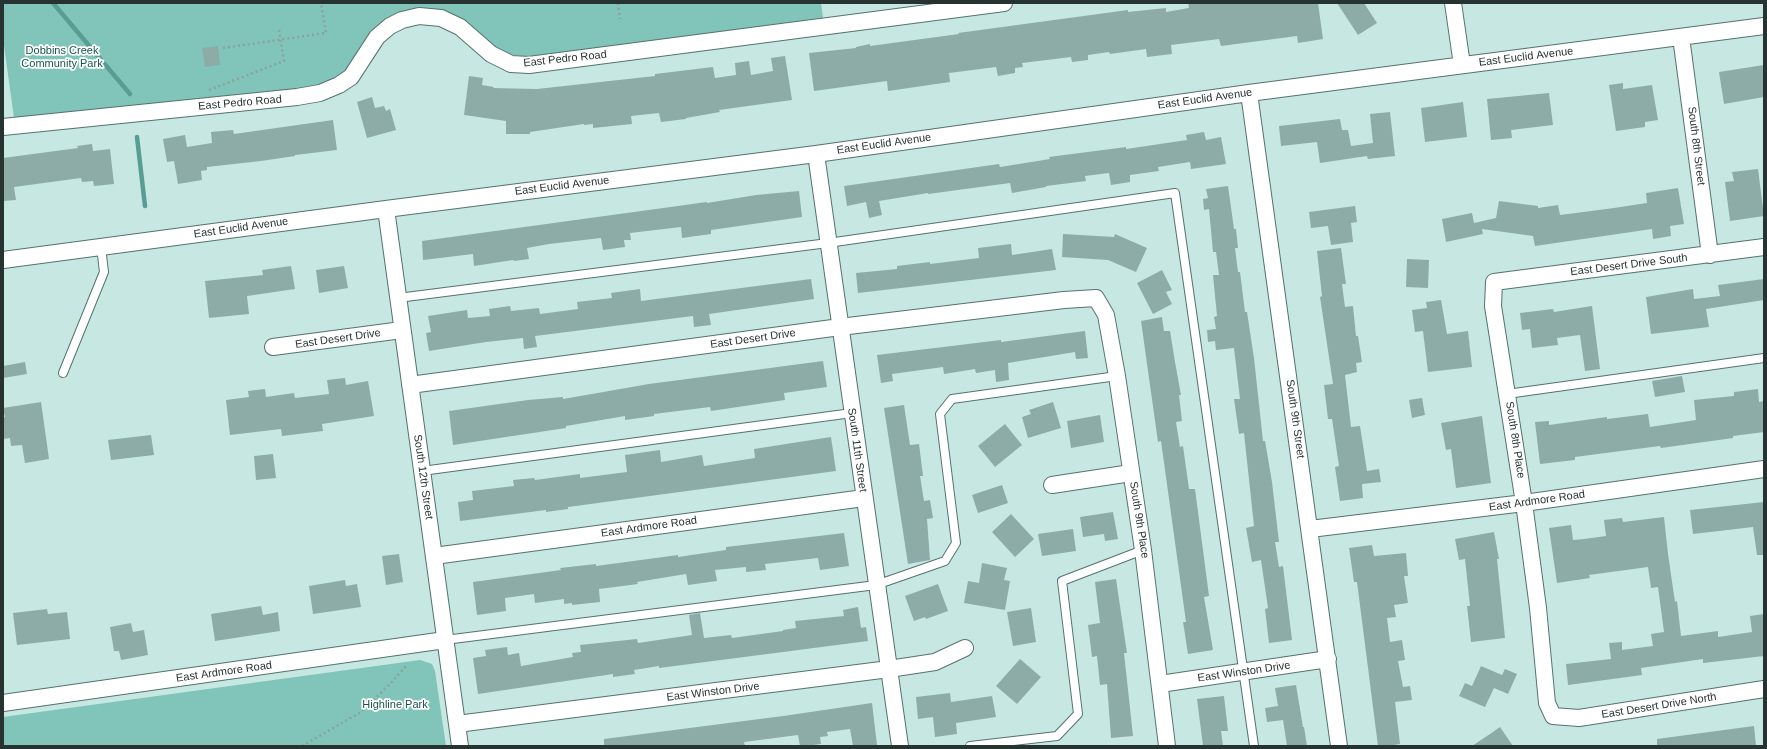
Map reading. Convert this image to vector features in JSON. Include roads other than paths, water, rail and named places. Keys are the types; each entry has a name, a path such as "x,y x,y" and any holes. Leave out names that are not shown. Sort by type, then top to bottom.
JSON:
{"street":[{"name":"East Pedro Road","path":"3,127 297,97 320,93 339,85 351,77 377,37 390,26 402,20 419,16 441,18 460,27 491,54 511,64 530,65 1000,3"},
{"path":"1453,3 1462,65"},
{"name":"East Euclid Avenue","path":"3,260 816,154 1249,93 1764,26"},
{"name":"South 8th Street","path":"1681,37 1710,255"},
{"name":"South 9th Street","path":"1249,93 1339,746"},
{"name":"South 11th Street","path":"816,154 900,746"},
{"name":"South 12th Street","path":"386,209 460,746"},
{"name":"East Desert Drive South","path":"1494,282 1764,247"},
{"name":"South 8th Place","path":"1494,282 1493,306 1524,503 1538,608 1547,703 1553,716"},
{"name":"East Desert Drive","path":"410,385 840,327 1064,300 1096,298"},
{"name":"South 9th Place","path":"1096,298 1106,315 1118,376 1143,550 1167,746"},
{"name":"East Desert Drive","path":"273,348 402,330"},
{"name":"East Ardmore Road","path":"1310,529 1524,503 1764,469"},
{"path":"1052,485 1131,473"},
{"name":"East Ardmore Road","path":"434,556 864,498"},
{"name":"East Ardmore Road","path":"3,703 445,640"},
{"name":"East Winston Drive","path":"457,724 889,669 935,662 965,648"},
{"name":"East Winston Drive","path":"1160,684 1328,659"},
{"name":"East Desert Drive North","path":"1553,716 1579,718 1764,689"}],"lane":[{"path":"398,298 828,243 1175,193 1254,746"},
{"path":"63,373 104,272 101,247"},
{"path":"1507,394 1764,358"},
{"path":"445,640 876,585 945,561 956,543 940,414 952,399 1118,376"},
{"path":"422,471 852,413"},
{"path":"970,746 1057,736 1078,714 1062,581 1143,550"}],"waterway":[{"path":"53,3 130,94"},
{"path":"137,137 145,206"}],"park label":[{"name":"Dobbins Creek Community Park","path":"62,57"},
{"name":"Highline Park","path":"395,705"}]}
